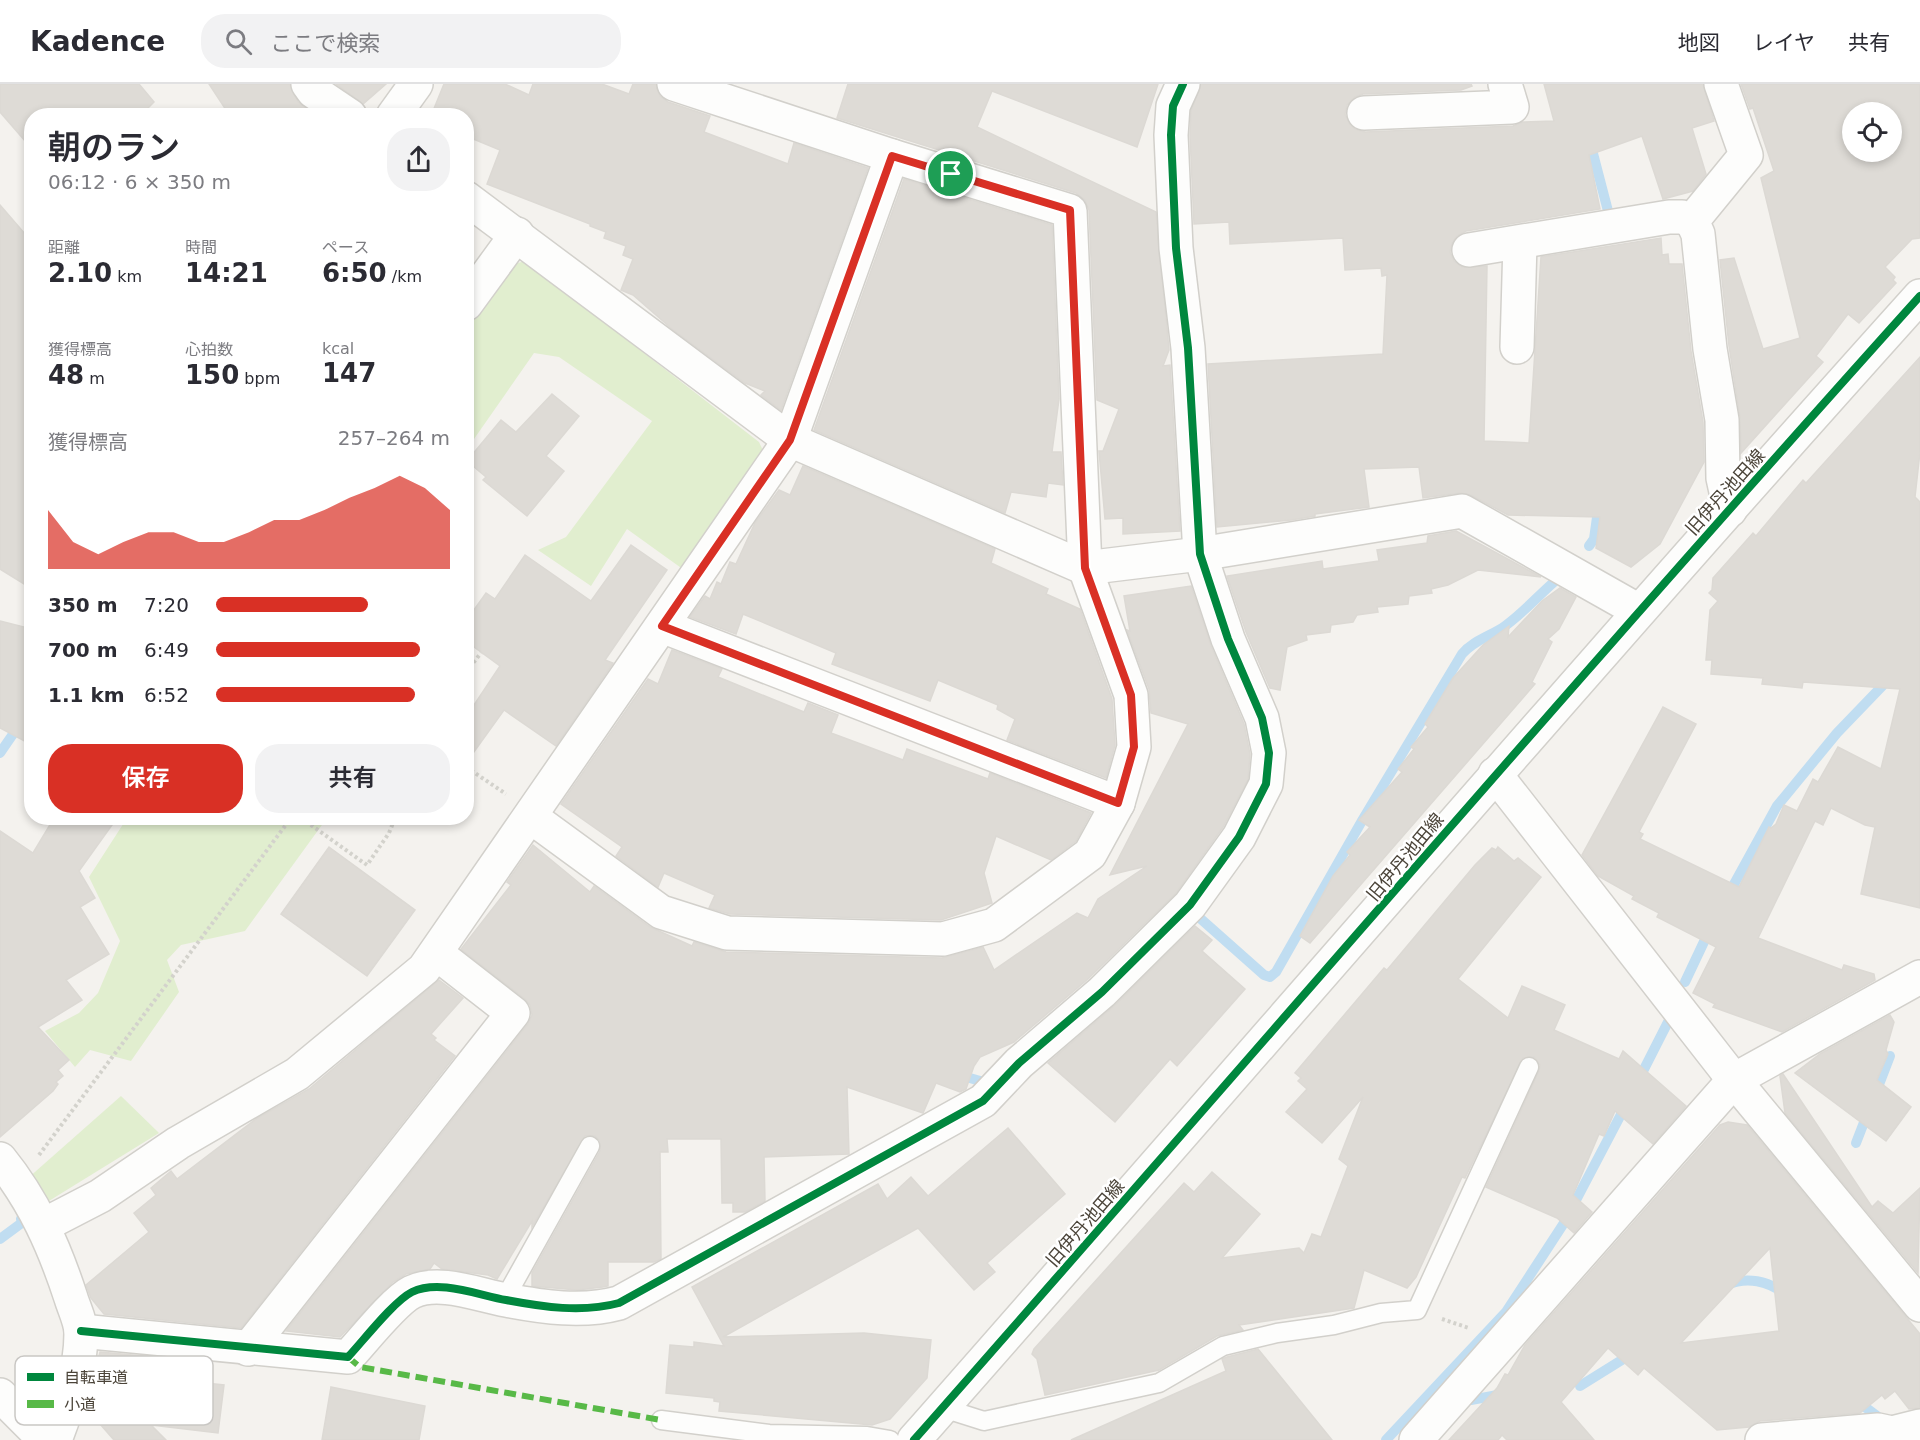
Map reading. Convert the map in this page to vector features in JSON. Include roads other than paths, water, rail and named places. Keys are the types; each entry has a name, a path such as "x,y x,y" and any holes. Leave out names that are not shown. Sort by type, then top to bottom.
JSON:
{"street":[{"path":"308,84 313,91 338,108"},
{"path":"399,108 416,84"},
{"path":"531,817 661,912 727,933 943,939 994,925 1090,854 1118,803 1134,747 1131,695 1085,568 1070,210 892,156 674,84"},
{"path":"81,1331 348,1357 402,1300 421,1288 446,1288 504,1300 592,1309 625,1300 983,1101 1019,1063 1102,992 1180,916 1220,866 1253,813 1266,784 1269,762 1262,718 1228,639 1200,554 1188,348 1176,248 1171,135 1173,106 1183,84"},
{"path":"1364,113 1512,107 1505,84"},
{"path":"1692,221 1746,155 1721,84"},
{"path":"44,1225 100,1196 178,1143 297,1074 424,969 447,932 531,817 790,440 892,156"},
{"path":"474,204 790,440 1085,568 1200,554 1462,511 1639,610"},
{"path":"1469,250 1669,217 1682,217 1692,221 1698,234 1710,349 1722,420 1723,478 1730,510"},
{"path":"474,293 517,234"},
{"path":"1517,347 1520,243"},
{"name":"旧伊丹池田線","path":"914,1440 1639,610 1920,296"},
{"path":"662,626 1118,803"},
{"path":"1495,774 1734,1080 1920,1305"},
{"path":"248,1349 513,1013 436,953"},
{"path":"1416,1440 1734,1080 1920,977"},
{"path":"9,1170 44,1225 55,1249 81,1331 78,1356"},
{"path":"0,1395 15,1410"},
{"path":"30,1425 45,1440"},
{"path":"55,1440 61,1425"},
{"path":"1762,1440 1878,1430 1892,1433 1920,1426"}],"lane":[{"path":"943,1408 984,1421 1159,1383 1223,1346 1277,1333 1334,1325 1381,1313 1417,1310 1529,1067"},
{"path":"504,1300 590,1146"},
{"path":"660,1420 769,1434 867,1436 890,1440"}],"waterway":[{"path":"1590,142 1608,211"},
{"path":"1589,546 1594,539 1599,503"},
{"path":"1193,912 1264,975 1270,977 1276,972 1363,819 1462,654 1472,645 1512,621 1554,582"},
{"path":"1727,897 1777,806 1837,733 1888,680"},
{"path":"0,753 20,724"},
{"path":"1685,982 1710,929"},
{"path":"1638,1081 1668,1022"},
{"path":"1875,1095 1890,1056"},
{"path":"956,1074 987,1083"},
{"path":"1386,1440 1506,1312 1564,1223 1627,1103"},
{"path":"1856,1143 1868,1112"},
{"path":"0,1239 23,1222 21,1219"},
{"path":"1727,1285 1742,1281 1757,1281 1785,1294"},
{"path":"1580,1386 1633,1353"},
{"path":"1471,1400 1503,1394"},
{"path":"1857,1401 1885,1422"}]}
